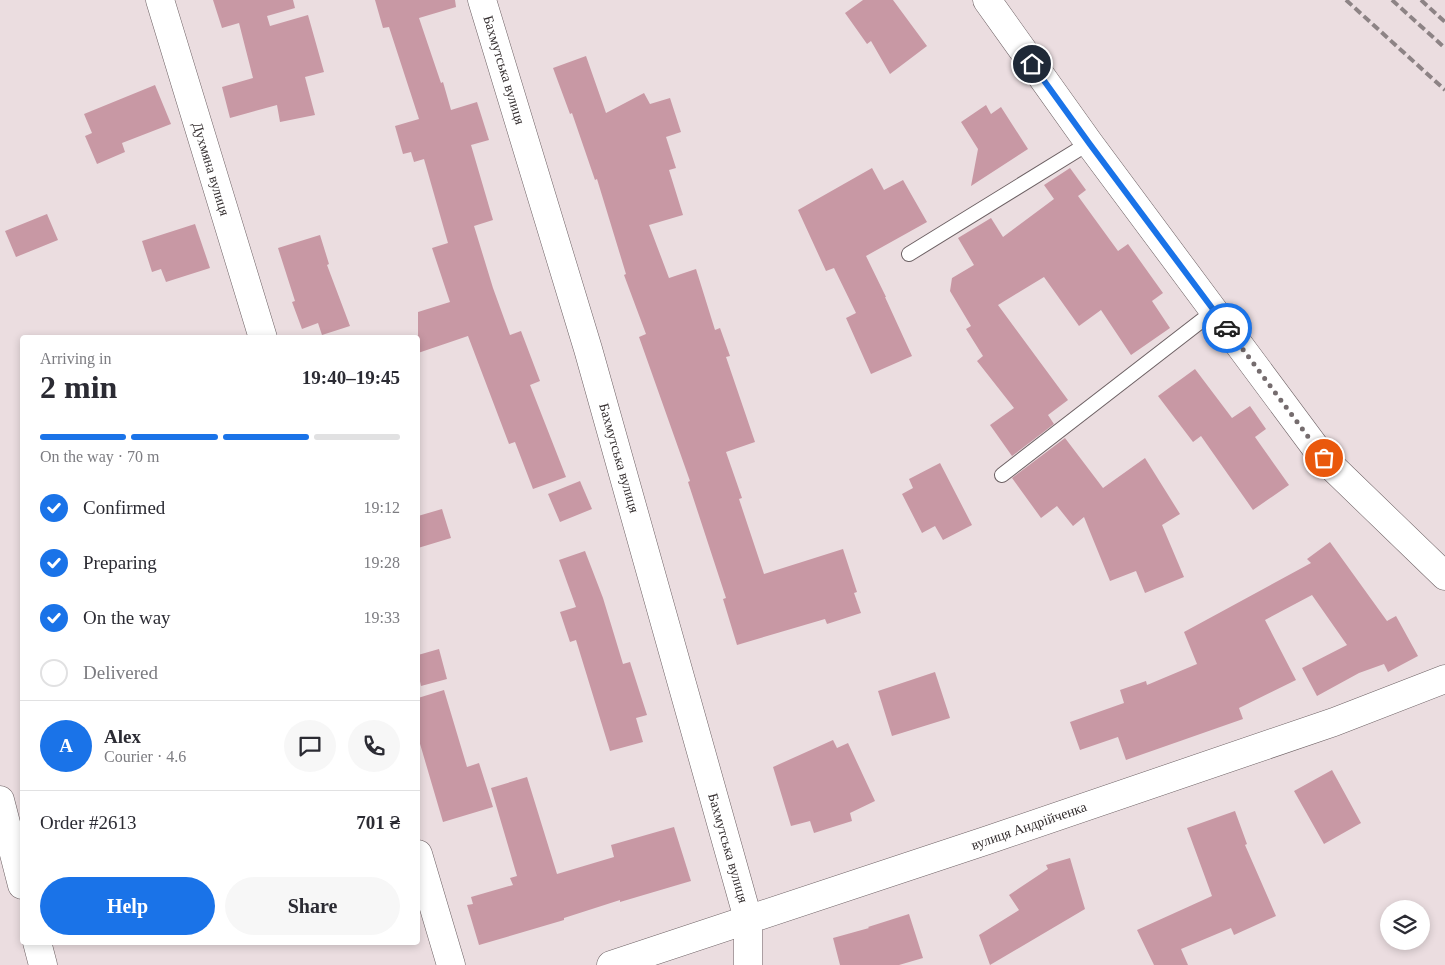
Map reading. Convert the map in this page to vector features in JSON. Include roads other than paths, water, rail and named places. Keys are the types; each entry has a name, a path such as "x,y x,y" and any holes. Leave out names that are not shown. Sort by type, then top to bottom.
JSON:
{"street":[{"name":"Духмяна вулиця","path":"160,0 262,335"},
{"name":"Бахмутська вулиця","path":"482,0 588,350 748,919 748,965"},
{"path":"987,0 1089,143 1324,458 1445,576"},
{"name":"вулиця Андрійченка","path":"611,965 988,840 1334,722 1445,679"},
{"path":"0,800 20,877"},
{"path":"420,861 451,965"},
{"path":"39,945 43,965"}],"lane":[{"path":"909,254 1089,143"},
{"path":"1002,475 1214,311"}],"railway":[{"path":"1346,0 1445,90"},
{"path":"1392,0 1445,48"},
{"path":"1421,0 1445,22"}]}
